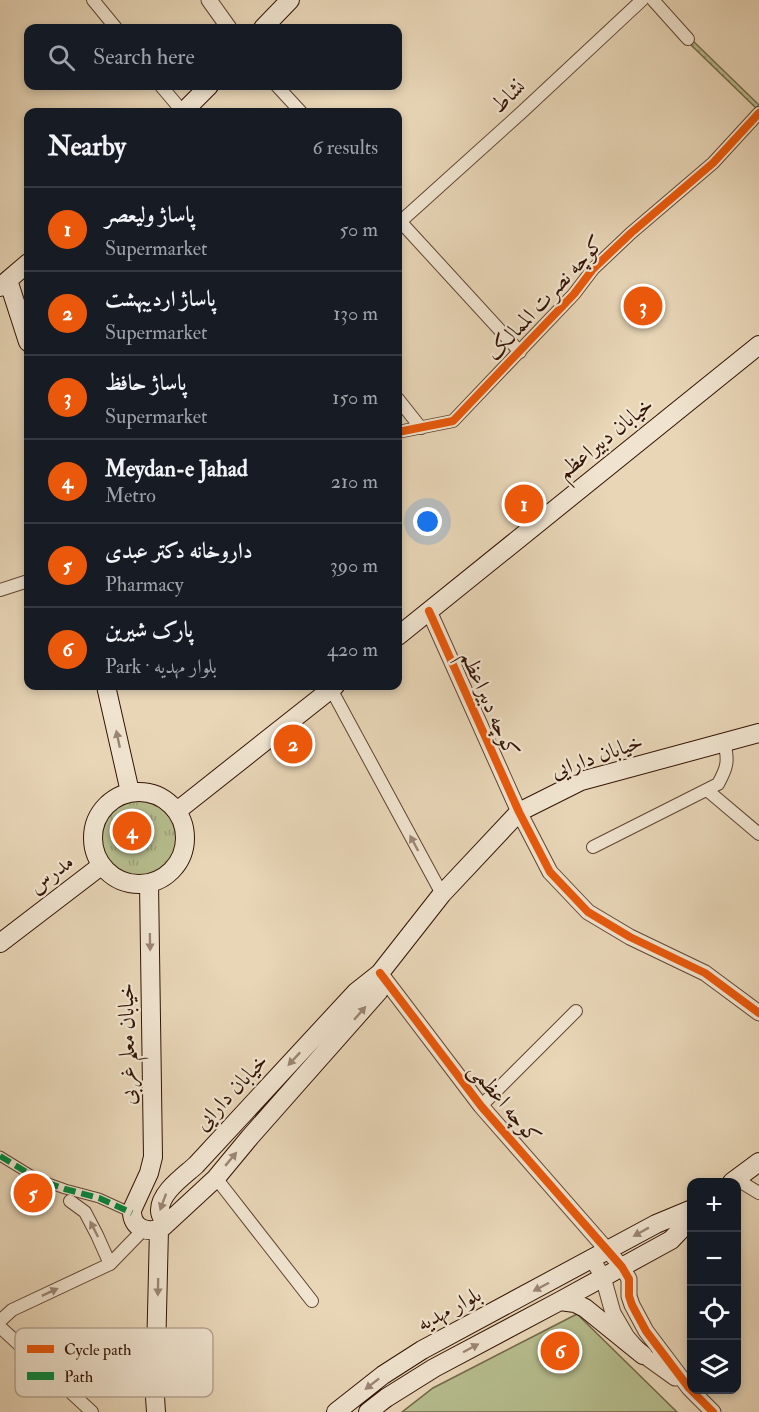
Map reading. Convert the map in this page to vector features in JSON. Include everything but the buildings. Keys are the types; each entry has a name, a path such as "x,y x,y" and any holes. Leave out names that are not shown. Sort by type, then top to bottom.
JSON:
{"main road":[{"path":"267,24 290,0"},
{"path":"187,108 205,90"},
{"path":"24,266 4,284 24,332"},
{"name":"خیابان دبیراعظم","path":"402,633 759,345"},
{"path":"107,690 129,792"},
{"path":"177,811 329,690"},
{"name":"خیابان دارایی","path":"157,1228 161,1203 167,1192 196,1165 356,992 380,973 442,894 519,812 581,781 759,733"},
{"path":"129,792 143,792 168,801 177,811 186,834 185,846 181,859 173,870 162,878 149,883 136,884 123,881 102,865 95,851 93,836 96,821 104,808 115,798 129,792"},
{"name":"مدرس","path":"0,943 102,865"},
{"name":"خیابان معلم غربی","path":"135,1207 153,1157 149,883"},
{"name":"خیابان دارایی","path":"157,1228 209,1184 379,991 380,973"},
{"path":"738,1178 759,1162"},
{"path":"187,1172 186,1178 190,1186 197,1190 209,1184"},
{"path":"135,1207 133,1220 138,1226 157,1228 156,1328"},
{"name":"بلوار مهدیه","path":"336,1412 383,1375 423,1350 656,1224 687,1211"},
{"name":"بلوار مهدیه","path":"368,1412 434,1368 671,1240 687,1223"},
{"path":"560,1301 575,1303 585,1308 643,1355"},
{"path":"423,1350 434,1368"},
{"path":"155,1397 156,1412"}],"street":[{"path":"93,0 113,24"},
{"path":"209,0 226,24"},
{"name":"نشاط","path":"402,218 531,104 642,0"},
{"path":"653,0 688,39"},
{"path":"165,90 180,108"},
{"path":"281,90 297,108"},
{"name":"کوچه نصرت الممالک","path":"402,431 453,421 574,294 593,269 631,233 713,163 759,113"},
{"path":"402,224 520,352"},
{"path":"402,404 421,428"},
{"path":"0,590 24,582"},
{"name":"کوچه دبیراعظم","path":"429,611 519,812 549,872 588,912 630,937 705,973 759,1013"},
{"path":"335,690 442,894"},
{"path":"593,848 718,784 726,771 728,756 724,742"},
{"path":"707,790 759,834"},
{"name":"کوچه اعظمی","path":"380,973 481,1106 600,1255"},
{"path":"481,1106 576,1011"},
{"path":"0,1156 51,1184 135,1207"},
{"path":"209,1184 312,1301"},
{"path":"741,1184 759,1193"},
{"path":"70,1201 85,1212 110,1264"},
{"path":"0,1321 12,1310 110,1264 157,1228"},
{"path":"600,1255 622,1267 629,1279 629,1296 638,1319 687,1385"},
{"path":"600,1255 610,1305 627,1337 643,1355 687,1387"},
{"path":"0,1327 15,1341"},
{"path":"695,1394 713,1412"},
{"path":"76,1397 92,1412"}],"green space":[{"path":"693,41 759,105 756,108 690,44"},
{"path":"139,797 155,800 168,809 177,822 180,838 177,854 168,867 155,876 139,879 123,876 110,867 101,854 98,838 101,822 110,809 123,800"},
{"path":"577,1314 677,1412 402,1412 433,1388"}],"marked path":[{"path":"0,1156 51,1184 99,1198 132,1213"}],"cycle path":[{"path":"402,431 453,421 574,294 593,269 631,233 713,163 759,113"},
{"path":"429,611 519,812 550,872 588,912 630,937 705,973 759,1013"},
{"path":"380,973 481,1106 622,1267 629,1279 629,1296 632,1305 646,1331 689,1388 713,1412"}],"place":[{"name":"پاساژ حافظ","path":"643,306"},
{"name":"پاساژ ولیعصر","path":"524,504"},
{"name":"پاساژ اردیبهشت","path":"293,744"},
{"name":"Meydan-e Jahad","path":"132,831"},
{"name":"داروخانه دکتر عبدی","path":"33,1193"},
{"name":"پارک شیرین","path":"560,1351"}]}
